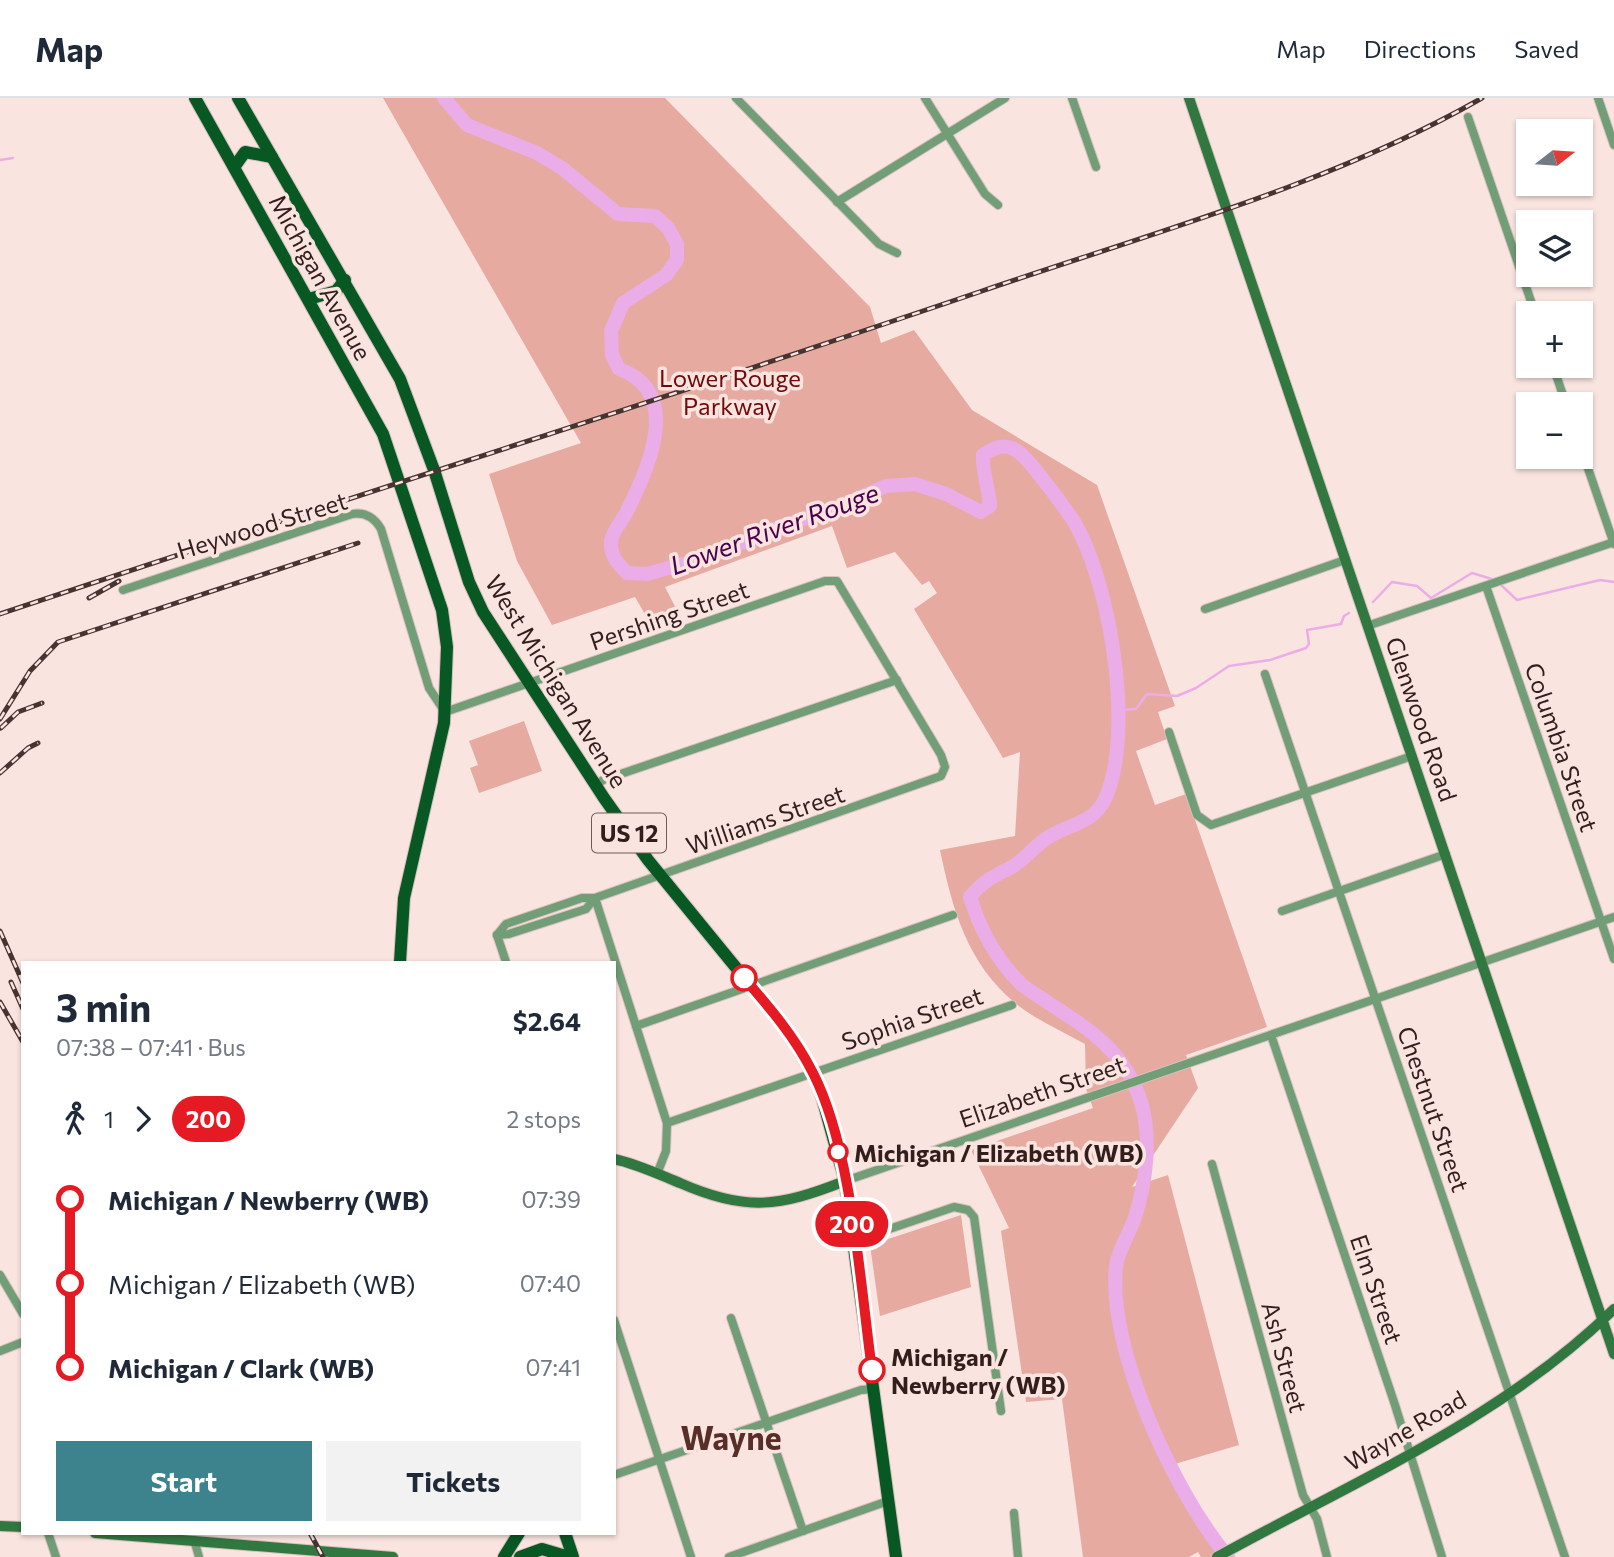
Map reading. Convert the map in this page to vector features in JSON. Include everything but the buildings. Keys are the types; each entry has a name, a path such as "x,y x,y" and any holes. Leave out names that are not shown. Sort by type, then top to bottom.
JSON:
{"main road":[{"name":"Michigan Avenue","path":"195,98 383,434 401,481 442,610 447,647 446,712 404,898 400,961"},
{"name":"Michigan Avenue","path":"238,98 400,379 434,470"},
{"path":"234,166 245,152 272,157"},
{"path":"309,299 336,291 345,280"},
{"name":"West Michigan Avenue","path":"434,470 469,582 483,612 595,786 660,874 797,1044 813,1073 826,1104 845,1181 895,1557"},
{"path":"504,1557 518,1535"},
{"path":"520,1557 542,1549 571,1557 566,1535"}],"street":[{"path":"736,98 879,244 897,253"},
{"path":"925,98 985,194 998,205"},
{"path":"837,202 1005,98"},
{"path":"1072,98 1096,167"},
{"name":"Glenwood Road","path":"1189,98 1614,1354"},
{"path":"1598,98 1614,145"},
{"path":"1468,117 1531,301"},
{"path":"1367,626 1614,543 1588,469"},
{"name":"Heywood Street","path":"123,590 352,514 370,516 381,529 429,688 446,712"},
{"path":"1205,609 1345,560"},
{"name":"Pershing Street","path":"446,712 834,580 841,585 897,680"},
{"name":"Columbia Street","path":"1486,586 1614,960"},
{"name":"Chestnut Street","path":"1265,674 1565,1557"},
{"path":"595,786 603,780 897,680"},
{"name":"Williams Street","path":"506,961 497,935 509,934 586,909 594,898 933,781 944,772 941,755 897,680"},
{"path":"1169,732 1197,816 1205,824 1216,824 1412,756"},
{"path":"1282,911 1446,854"},
{"path":"594,898 615,961"},
{"path":"636,1026 953,915"},
{"name":"Elizabeth Street","path":"616,1160 715,1198 751,1205 792,1201 1614,917"},
{"path":"616,965 667,1123 666,1151 657,1174"},
{"name":"Sophia Street","path":"667,1123 1012,1005"},
{"name":"Elm Street","path":"1271,1035 1411,1453 1442,1557"},
{"name":"Ash Street","path":"1212,1164 1293,1460 1310,1508 1317,1519 1327,1557"},
{"path":"854,1241 954,1207 968,1210 974,1217 1001,1411"},
{"path":"0,1275 21,1311"},
{"name":"Wayne Road","path":"1217,1557 1411,1453 1510,1392 1614,1309"},
{"path":"731,1318 803,1531"},
{"path":"616,1326 691,1557"},
{"path":"0,1351 21,1343"},
{"path":"616,1474 861,1390 874,1389"},
{"path":"729,1557 888,1501"},
{"path":"1014,1513 1018,1557"},
{"path":"0,1526 21,1527"},
{"path":"49,1535 56,1557"},
{"path":"116,1535 393,1557"},
{"path":"195,1543 199,1557"}],"green space":[{"name":"Lower Rouge Parkway","path":"383,98 665,98 870,307 881,343 914,330 972,410 1097,485 1175,706 1158,712 1167,739 1136,751 1155,805 1186,794 1267,1027 1186,1055 1198,1088 1132,1187 1168,1175 1239,1445 1168,1466 1187,1501 1228,1557 1201,1557 1198,1552 1189,1557 1083,1557 1062,1399 1026,1402 1001,1231 1009,1228 971,1150 1093,1108 1086,1089 1085,1044 1031,1014 998,987 973,952 956,913 940,850 1015,836 1020,752 1003,758 914,609 937,593 929,581 922,585 895,552 847,568 832,526 665,587 682,620 654,630 635,597 552,625 517,561 489,474 581,443"},
{"path":"524,721 542,771 479,793 470,768 478,765 469,741"},
{"path":"961,1215 971,1287 880,1316 870,1245"}],"waterway":[{"name":"Lower River Rouge","path":"444,98 467,125 537,153 562,168 618,214 655,216 668,228 677,244 677,260 666,275 623,303 611,331 612,355 619,369 639,380 651,395 656,413 651,455 611,541 613,555 627,573 647,574 715,555 767,531 838,507 886,486 915,484 946,494 981,512 990,506 983,455 1000,447 1014,449 1020,453 1073,520 1097,578 1114,652 1118,727 1116,760 1109,789 1105,800 1094,814 1048,837 1012,867 984,883 970,897 990,943 1011,974 1027,989 1105,1044 1126,1069 1141,1102 1147,1145 1145,1175 1133,1223 1116,1266 1116,1300 1122,1338 1149,1419 1167,1459 1187,1497 1228,1557"},
{"path":"0,160 13,158"},
{"path":"1373,602 1392,582 1417,586 1431,598 1472,573 1495,580"},
{"path":"1500,584 1517,600 1600,580 1614,582"},
{"path":"1119,710 1136,709 1147,694 1177,696 1196,688 1229,666 1270,660 1306,648 1309,644 1307,630 1341,624 1344,616 1349,613"}],"railway":[{"path":"0,614 1237,206 1363,157 1482,98"},
{"path":"0,719 30,671 58,642 358,543"},
{"path":"89,598 119,581"},
{"path":"1,728 18,712 42,703"},
{"path":"0,773 28,748 38,743"},
{"path":"0,931 21,978"},
{"path":"11,982 21,1004"},
{"path":"0,1002 21,1039"},
{"path":"311,1535 323,1557"}],"bus line":[{"name":"200","path":"744,978 797,1044 826,1104 845,1181 872,1370"}],"place":[{"name":"Michigan / Elizabeth (WB)","path":"838,1152"},
{"name":"Michigan / Newberry (WB)","path":"872,1370"}],"district":[{"name":"Wayne","path":"731,1437"}]}
